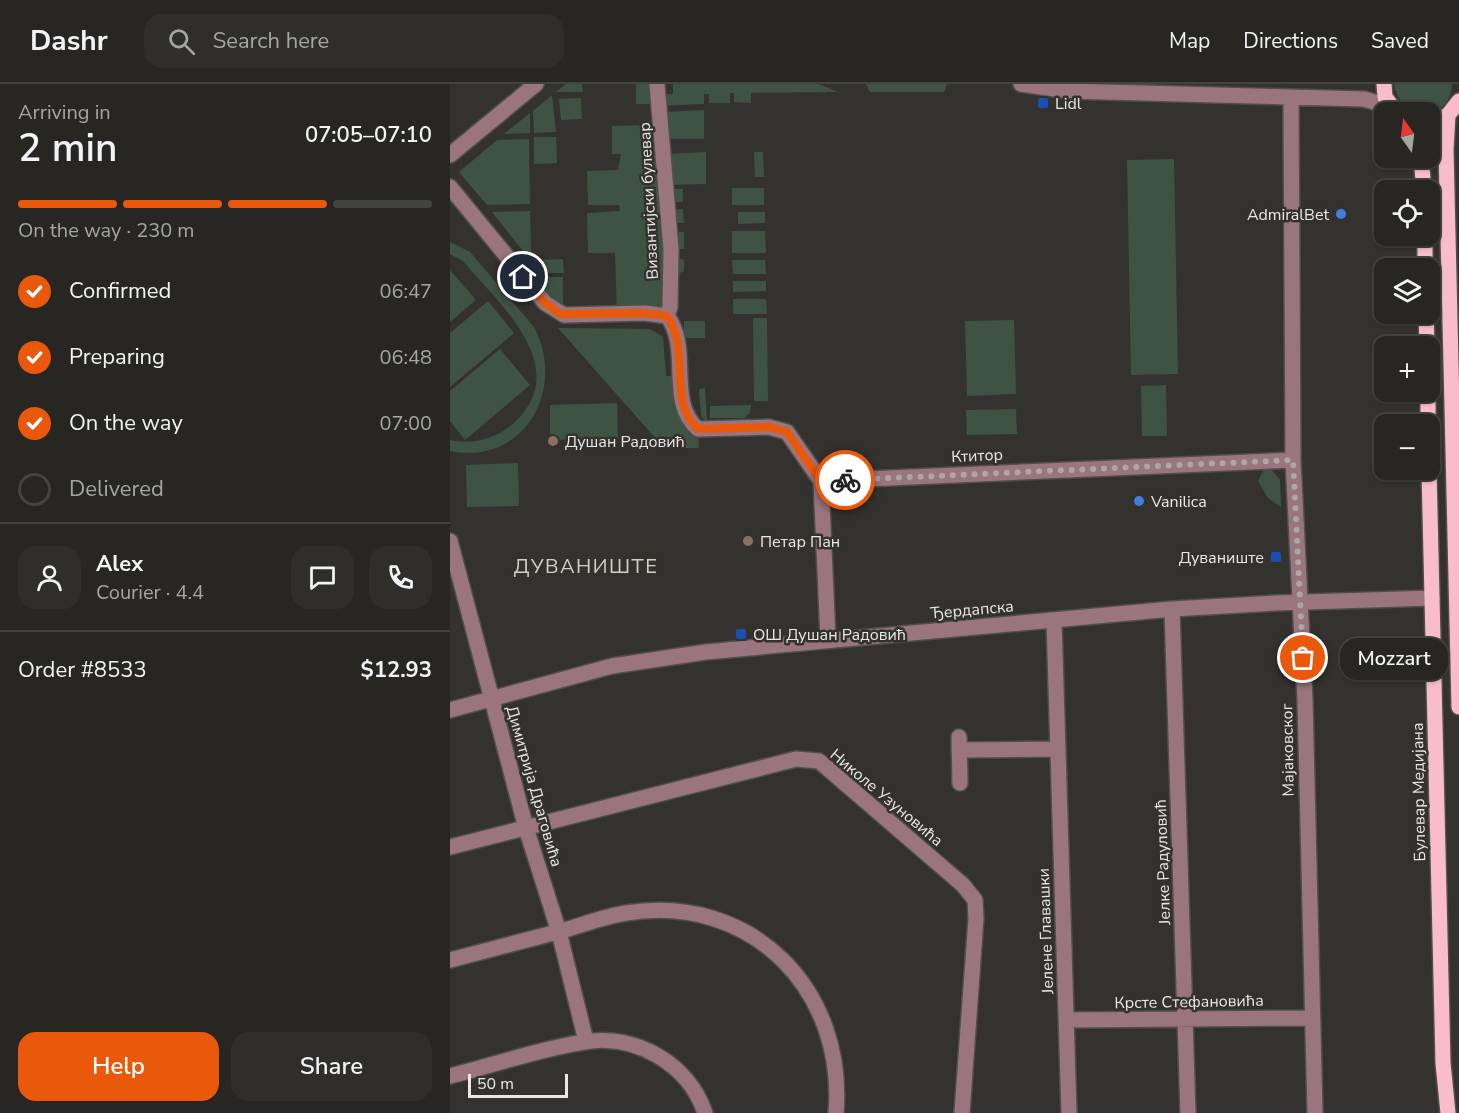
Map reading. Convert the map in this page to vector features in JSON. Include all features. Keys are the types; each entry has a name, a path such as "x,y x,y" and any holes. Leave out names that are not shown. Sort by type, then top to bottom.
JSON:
{"main road":[{"path":"1383,84 1390,102"},
{"path":"1440,119 1448,115 1459,101"},
{"path":"1448,115 1446,149 1459,707"},
{"name":"Булевар Медијана","path":"1429,480 1443,1040 1448,1113"}],"street":[{"path":"450,155 536,84"},
{"name":"Византијски булевар","path":"657,84 671,249 670,307 667,316"},
{"path":"1021,84 1068,91 1364,99 1374,103"},
{"name":"Мајаковског","path":"1291,98 1293,460 1300,602 1315,1113"},
{"path":"450,187 545,303 560,314 645,313 667,316 674,324 679,340 683,400 693,424 698,429 769,427 787,432 821,481 828,639"},
{"name":"Ктитор","path":"821,481 1293,460"},
{"name":"Димитрија Драговића","path":"450,541 526,828 559,932 586,1041"},
{"name":"Ђердапска","path":"450,710 612,666 665,657 828,639 1172,609 1432,598"},
{"name":"Јелке Радуловић","path":"1172,609 1188,1113"},
{"name":"Јелене Главашки","path":"1054,620 1069,1113"},
{"path":"960,783 959,743 1057,749"},
{"name":"Николе Узуновића","path":"450,847 796,759 819,761 963,885 975,900 976,918 962,1113"},
{"path":"450,960 626,913 664,911 715,919 740,930 769,949 804,983 825,1023 837,1068 836,1113"},
{"name":"Крсте Стефановића","path":"1066,1020 1312,1017"},
{"path":"450,1077 586,1041 616,1042 653,1053 675,1067 687,1079 705,1113"}],"green space":[{"path":"566,84 582,84 583,92 556,92"},
{"path":"636,84 652,84 652,104 636,104"},
{"path":"673,84 819,84 838,92 751,93 751,103 734,102 734,93 730,93 730,103 709,103 709,94 704,94 704,104 660,106 658,94 673,94"},
{"path":"866,84 947,84 944,92 870,92"},
{"path":"1394,84 1452,84 1450,96 1440,108 1440,102 1402,102 1398,97"},
{"path":"552,95 556,132 534,133 533,111"},
{"path":"581,98 582,119 561,120 559,99"},
{"path":"704,110 704,139 664,139 665,154 706,152 706,184 667,185 667,189 683,189 683,202 668,202 669,210 683,209 684,223 669,223 670,231 684,232 684,249 671,249 675,256 684,260 684,271 676,275 670,307 617,314 615,253 588,253 587,213 620,211 619,205 588,205 587,171 618,170 621,154 612,154 612,126 648,125 661,112"},
{"path":"530,113 530,133 504,134"},
{"path":"534,137 556,137 557,163 534,164"},
{"path":"529,139 530,204 487,205 459,172 497,140"},
{"path":"754,152 763,152 764,177 755,177"},
{"path":"1174,159 1178,374 1131,375 1127,160"},
{"path":"732,188 764,188 764,205 732,205"},
{"path":"530,211 532,287 514,267 527,256 492,212"},
{"path":"738,212 765,212 765,223 738,224"},
{"path":"732,231 765,231 766,253 732,253"},
{"path":"450,242 470,252 534,327 543,351 545,375 541,397 532,418 518,435 499,447 476,453 450,451 450,440 467,442 492,437 514,423 531,402 536,380 534,358 511,316 463,261 450,254"},
{"path":"563,259 564,273 535,273 535,260"},
{"path":"732,260 765,260 766,274 733,274"},
{"path":"450,270 476,300 450,322"},
{"path":"534,277 563,277 563,315 534,291"},
{"path":"733,281 766,281 766,291 733,292"},
{"path":"733,299 766,299 767,314 733,314"},
{"path":"488,301 514,333 450,387 450,333"},
{"path":"753,318 767,318 768,401 754,401"},
{"path":"1014,320 1016,394 967,396 965,321"},
{"path":"684,321 705,321 705,338 684,338"},
{"path":"558,328 650,329 663,337 666,376 680,376 698,429 699,448 664,448"},
{"path":"500,349 530,385 465,440 450,421 450,391"},
{"path":"1166,385 1167,436 1142,436 1141,386"},
{"path":"705,388 707,422 701,416 699,389"},
{"path":"617,403 618,438 550,440 550,405"},
{"path":"751,405 750,413 744,418 710,418 710,406"},
{"path":"1016,409 1017,434 967,435 966,410"},
{"path":"518,463 519,506 467,507 466,465"},
{"path":"1270,468 1280,480 1281,507 1268,498 1258,481 1264,469"}],"way so far":[{"path":"845,480 1293,460 1303,658"}],"place":[{"name":"Lidl","path":"1043,103"},
{"name":"AdmiralBet","path":"1341,214"},
{"name":"Душан Радовић","path":"553,441"},
{"name":"Vanilica","path":"1139,501"},
{"name":"Петар Пан","path":"748,541"},
{"name":"Дуваниште","path":"1276,557"},
{"name":"ОШ Душан Радовић","path":"741,634"},
{"name":"Mozzart","path":"1303,658"}],"district":[{"name":"ДУВАНИШТЕ","path":"586,566"}],"route":[{"path":"523,277 545,303 560,314 645,313 667,316 674,324 680,345 683,400 693,424 698,429 769,427 787,432 821,481 845,480"}]}
